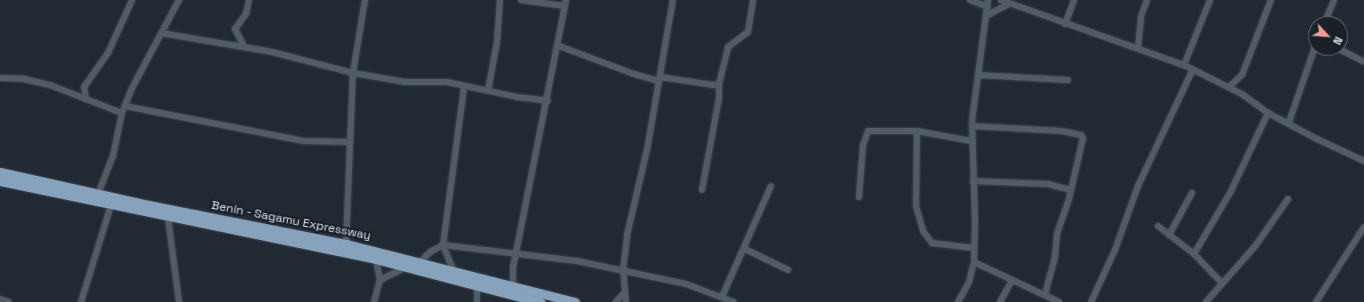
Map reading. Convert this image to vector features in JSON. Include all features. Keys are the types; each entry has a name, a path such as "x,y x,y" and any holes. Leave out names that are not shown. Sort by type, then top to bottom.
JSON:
{"highway":[{"name":"Benin - Sagamu Expressway","path":"0,172 98,194 346,244 513,284 575,302"},
{"path":"0,181 168,218 376,259 477,284 540,302"}],"street":[{"path":"86,99 84,87 108,53 132,0"},
{"path":"98,194 113,156 122,113 161,33 179,0"},
{"path":"244,46 236,29 246,14 249,0"},
{"path":"336,251 346,244 353,72 365,0"},
{"path":"488,91 497,42 500,0"},
{"path":"513,284 517,255 566,3 521,0"},
{"path":"626,302 623,294 622,270 627,235 660,79 672,0"},
{"path":"702,190 719,98 719,84 728,47 748,32 753,0"},
{"path":"970,0 988,7"},
{"path":"958,302 969,282 974,262 972,126 988,0"},
{"path":"1001,0 1065,24 1138,47 1184,65 1229,88 1268,113 1289,122 1317,139 1364,161"},
{"path":"1065,24 1074,0"},
{"path":"1138,47 1141,16 1147,0"},
{"path":"1184,65 1210,0"},
{"path":"1229,88 1242,75 1270,0"},
{"path":"1327,16 1334,0"},
{"path":"986,16 1009,4"},
{"path":"161,33 244,46 353,72 405,82 447,82 464,87 548,101"},
{"path":"558,46 634,74 660,79 713,85 719,84"},
{"path":"1348,54 1364,62"},
{"path":"1289,122 1312,56"},
{"path":"1091,302 1115,250 1138,186 1192,69"},
{"path":"978,75 1068,80"},
{"path":"0,78 24,79 86,99 122,113"},
{"path":"453,269 443,245 464,87"},
{"path":"125,106 304,140 350,142"},
{"path":"1194,254 1230,194 1268,113"},
{"path":"972,126 1062,131 1081,135 1083,140 1071,190 1057,234 1055,257 1045,295"},
{"path":"859,197 863,145 868,131 917,132 972,141"},
{"path":"917,132 916,206 923,231 932,242 974,248"},
{"path":"973,181 1048,184 1071,190"},
{"path":"722,297 745,249 770,186"},
{"path":"1169,234 1192,193"},
{"path":"1206,302 1221,282 1256,245 1288,198"},
{"path":"81,302 111,205"},
{"path":"168,218 179,302"},
{"path":"1158,226 1194,254 1221,282"},
{"path":"1316,302 1364,227"},
{"path":"421,261 430,252 443,245 622,270 686,284 734,302"},
{"path":"745,249 788,270"},
{"path":"374,302 380,280 376,259"},
{"path":"974,262 1059,302"},
{"path":"380,280 408,267"},
{"path":"1000,302 1012,280"},
{"path":"477,284 477,302"},
{"path":"616,302 623,294"},
{"path":"0,299 9,302"}]}
